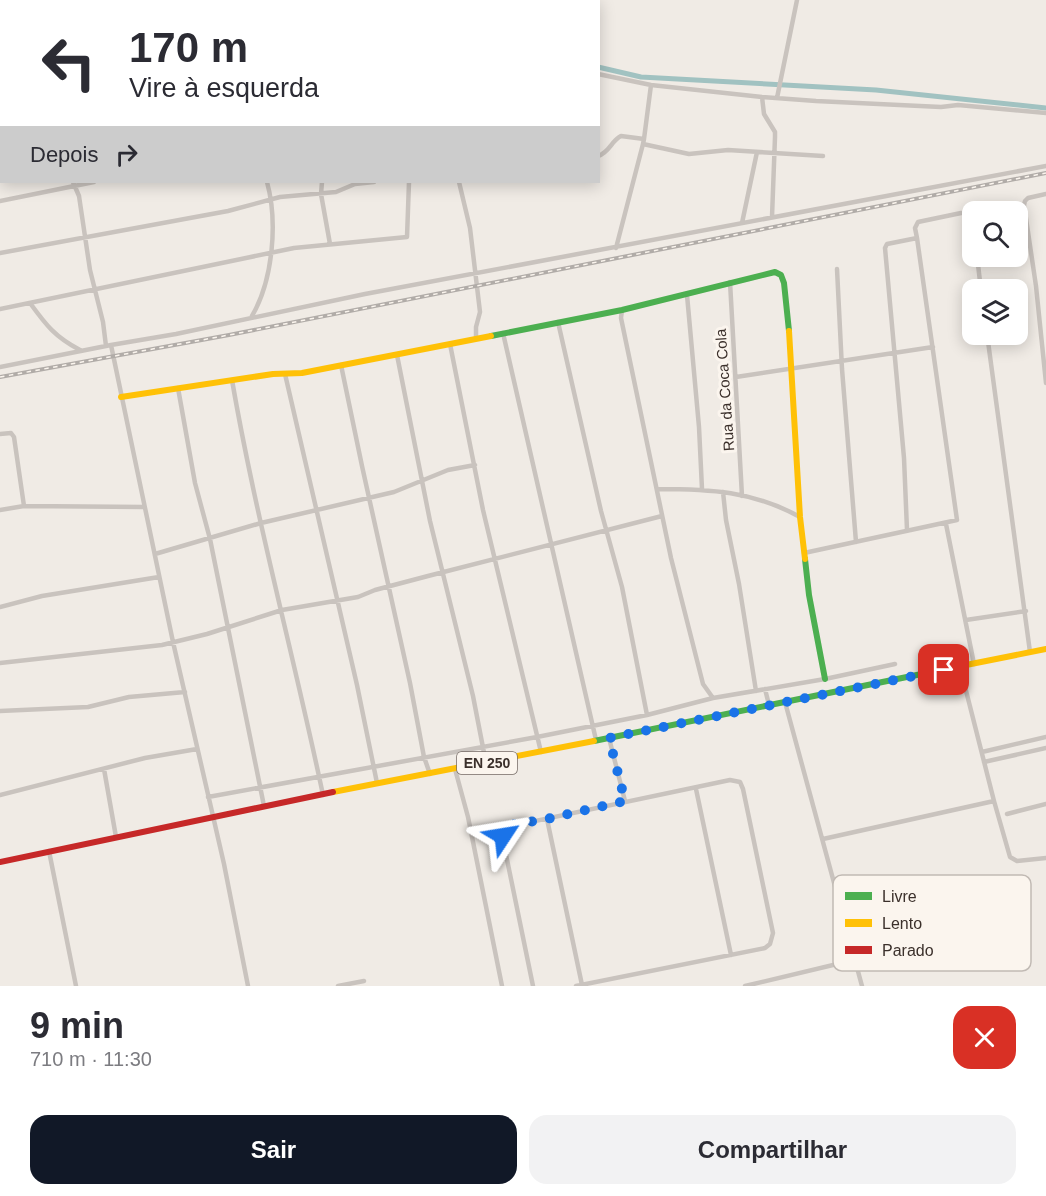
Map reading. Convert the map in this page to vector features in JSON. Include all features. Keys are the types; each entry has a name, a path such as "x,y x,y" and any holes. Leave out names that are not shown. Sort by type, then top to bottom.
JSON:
{"street":[{"path":"777,98 797,0"},
{"path":"600,74 651,85 762,97 941,107 958,105 1046,113"},
{"path":"616,248 643,142 651,85"},
{"path":"762,97 765,117 775,132 772,217"},
{"path":"600,155 605,154 614,141 621,136 689,154 728,150 823,156"},
{"path":"742,223 757,152"},
{"path":"0,367 176,334 252,316 1046,166"},
{"path":"0,201 74,183 79,196 90,270 121,397 184,692 224,864 248,986"},
{"path":"252,316 264,292 270,253 273,222 272,198 267,183"},
{"path":"322,183 321,194 330,244"},
{"path":"0,253 228,211 272,198 336,192 355,184 364,183"},
{"path":"0,309 270,253 330,244 409,237 409,183"},
{"path":"459,183 470,228 480,312 476,339"},
{"path":"1046,194 1028,198 1024,205 1039,311 1046,383"},
{"path":"804,553 907,530 956,522 958,519 915,228 918,222 962,213"},
{"path":"907,530 904,458 885,248 887,244 917,238"},
{"path":"837,269 856,542"},
{"path":"121,397 285,374 397,355 622,310 776,272 781,275 784,283 792,368 800,517 809,595 825,679"},
{"name":"Rua da Coca Cola","path":"730,282 742,496"},
{"path":"687,295 702,489"},
{"path":"30,303 50,331 62,341 81,351"},
{"path":"622,310 621,318 630,371 690,640 703,684 713,698"},
{"path":"558,322 601,512 608,530 634,639 647,715"},
{"path":"503,333 596,740"},
{"path":"450,344 496,560 541,752"},
{"path":"989,345 1030,652"},
{"path":"736,377 933,347"},
{"path":"397,355 442,573 473,696 486,763"},
{"path":"341,365 411,683 424,757 430,774"},
{"path":"285,374 357,685 377,783"},
{"path":"232,380 247,465 323,795"},
{"path":"178,388 195,483 210,539 264,806"},
{"path":"0,434 11,433 14,437 24,506"},
{"path":"154,554 261,523 394,492 448,470 475,465"},
{"path":"657,489 702,489 723,492 766,501 800,517"},
{"path":"723,492 756,691"},
{"path":"0,510 24,506 144,507"},
{"path":"0,663 67,654 134,649 173,642 282,610 358,597 388,586 662,516"},
{"path":"946,524 974,664"},
{"path":"0,606 42,596 159,577"},
{"path":"966,620 1026,611"},
{"name":"EN 250","path":"0,862 264,806 1046,649"},
{"path":"208,797 537,737 647,715 713,698 825,679 895,664"},
{"path":"960,667 1010,857 1017,861 1046,858"},
{"path":"765,689 769,705"},
{"path":"0,711 88,707 129,697 184,692"},
{"path":"785,702 833,878"},
{"path":"982,752 1046,737"},
{"path":"609,738 625,801"},
{"path":"984,762 1046,747"},
{"path":"0,795 144,758 197,749"},
{"path":"104,769 116,837"},
{"path":"455,769 468,817 502,986"},
{"path":"533,986 503,836 505,829 510,825 738,780 746,800 774,936 770,944 765,948 576,986"},
{"path":"696,789 731,955"},
{"path":"823,839 994,801"},
{"path":"1007,814 1046,804"},
{"path":"547,819 582,985"},
{"path":"49,851 76,986"},
{"path":"745,986 833,965"},
{"path":"857,971 862,986"},
{"path":"338,986 364,981"}],"waterway":[{"path":"600,67 641,77 876,90 1046,108"}],"railway":[{"path":"0,377 229,335 1046,173"}],"traffic: fast":[{"path":"491,336 622,310 775,272 781,275 784,283 789,331"},
{"path":"805,559 809,595 825,679"},
{"path":"594,741 946,669"}],"traffic: slow":[{"path":"789,331 800,517 805,559"},
{"path":"121,397 273,374 302,373 491,336"},
{"path":"946,669 1046,649"},
{"path":"333,792 594,741"}],"traffic: jam":[{"path":"0,862 333,792"}],"route":[{"path":"503,836 505,829 510,825 625,801 609,738 944,670"}]}
